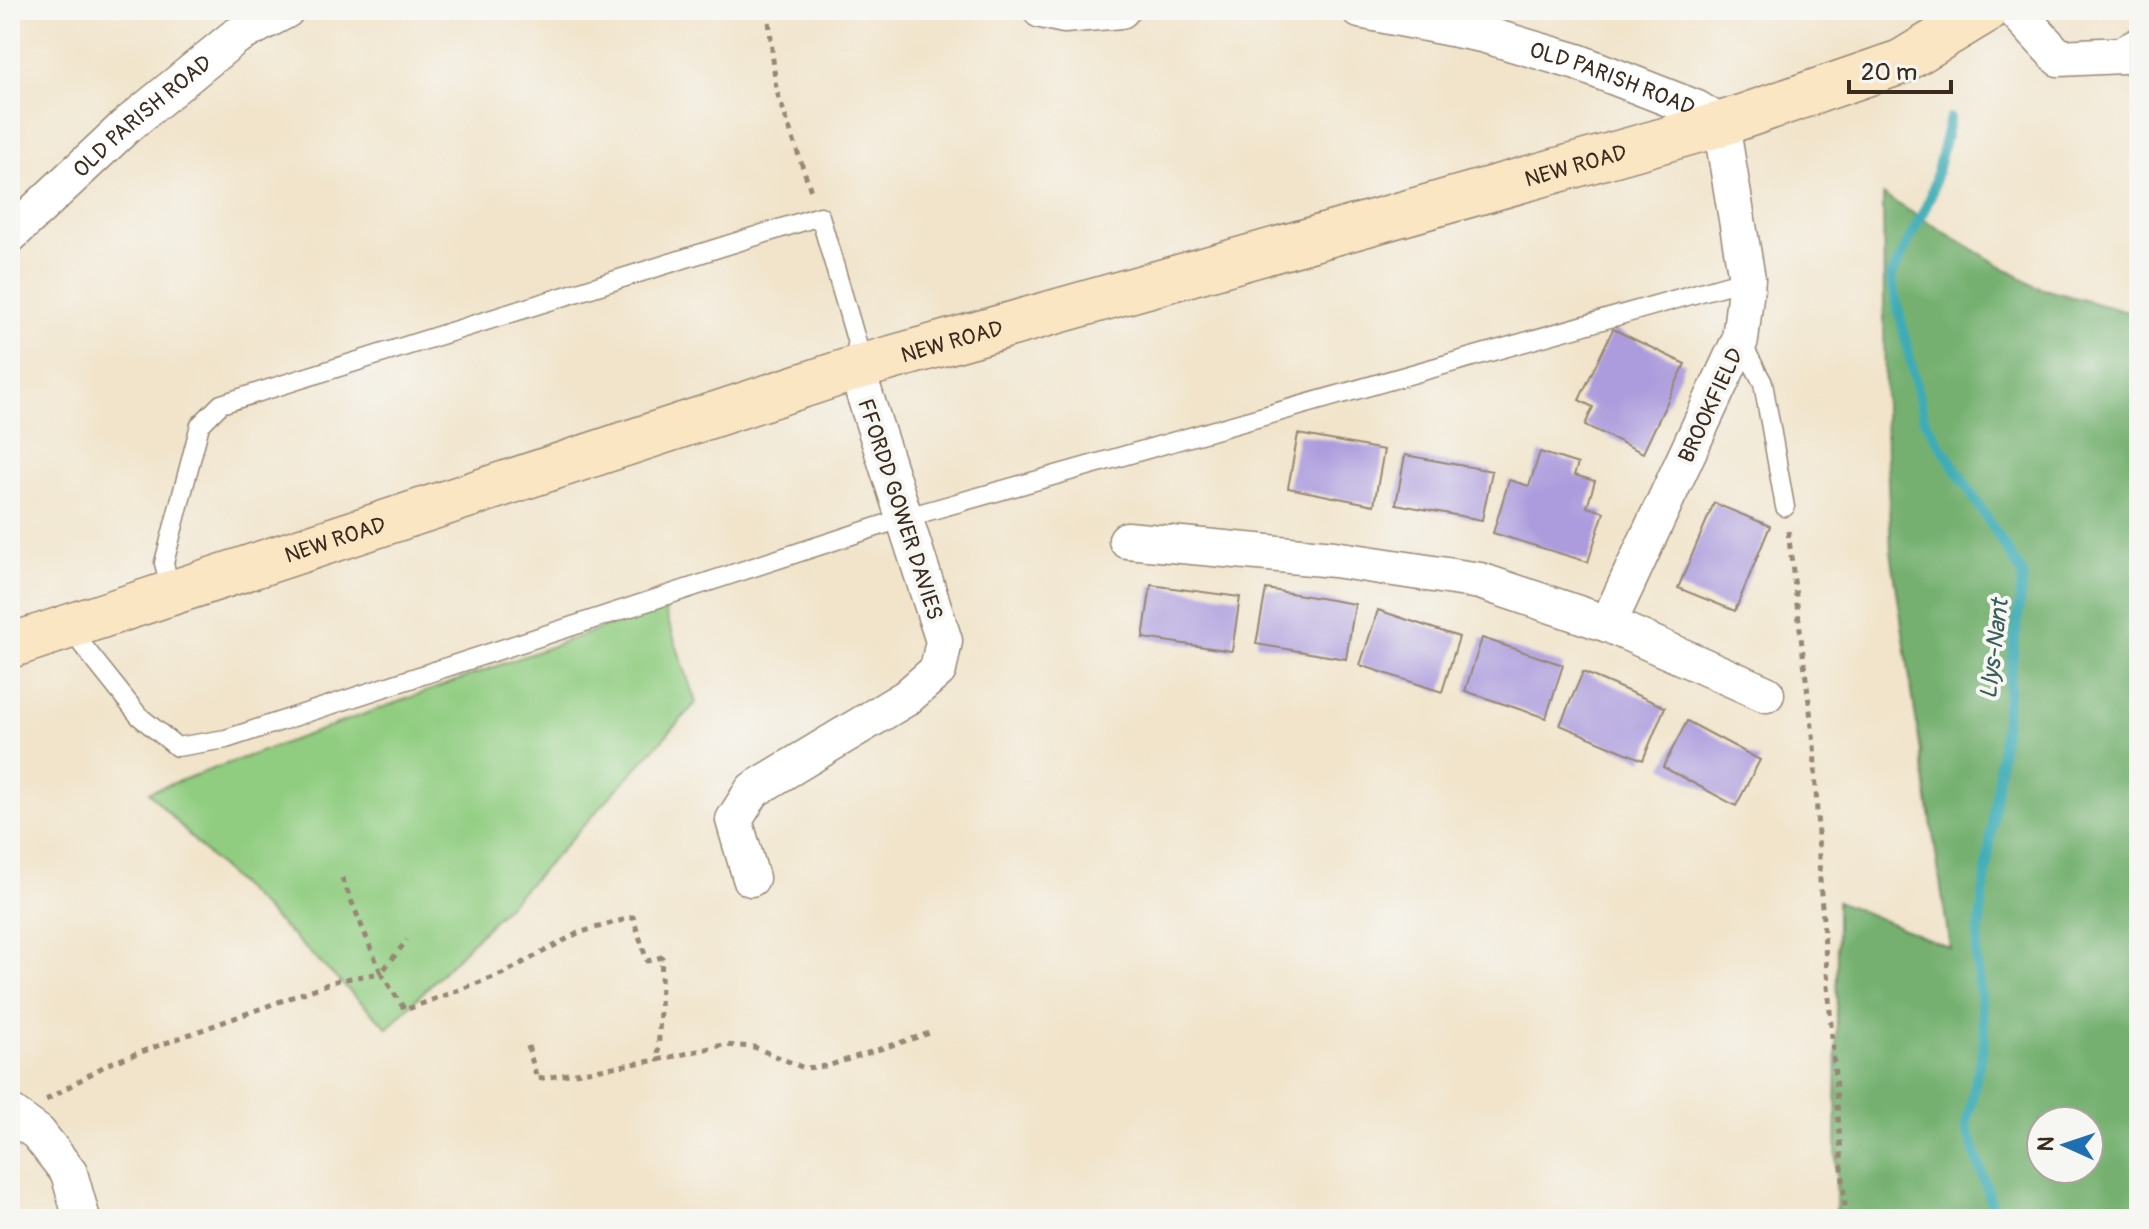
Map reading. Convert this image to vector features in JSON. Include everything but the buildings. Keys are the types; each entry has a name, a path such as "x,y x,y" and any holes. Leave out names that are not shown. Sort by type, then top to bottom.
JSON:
{"main road":[{"name":"NEW ROAD","path":"10,646 856,368 1721,124 1901,62 1987,10"}],"street":[{"name":"OLD PARISH ROAD","path":"10,235 125,127 173,87 235,37 286,10"},
{"path":"1041,10 1064,15 1121,10"},
{"name":"OLD PARISH ROAD","path":"1360,10 1482,34 1577,62 1697,109 1721,124"},
{"path":"2015,10 2059,58 2123,55 2139,46"},
{"name":"BROOKFIELD","path":"1608,624 1740,340 1747,279 1721,124"},
{"name":"FFORDD GOWER DAVIES","path":"751,878 734,820 753,790 906,698 938,670 944,641 856,368"},
{"path":"1127,540 1334,559 1480,581 1608,624 1766,694"},
{"path":"24,1123 69,1173 82,1219"}],"lane":[{"path":"171,592 164,563 200,425 221,404 820,216 857,343 856,368"},
{"path":"68,627 139,716 177,747 226,739 904,518 1747,279"},
{"path":"1740,340 1763,383 1785,507"}],"path":[{"path":"768,10 776,89 820,216"},
{"path":"1785,507 1814,743 1820,881 1846,1219"},
{"path":"342,878 381,973 405,1010 502,974 578,933 633,917 647,961 662,957 658,1060"},
{"path":"24,1123 40,1103 108,1064 339,980 381,973 407,940"},
{"path":"528,1046 537,1079 658,1060 723,1045 754,1047 804,1068 827,1066 930,1033"}],"green space":[{"path":"1883,195 2036,287 2139,315 2139,1219 1836,1219 1837,901 1950,948 1891,551 1885,413"},
{"path":"663,606 696,703 552,860 388,1028 203,850 149,792"}],"waterway":[{"name":"Llys-Nant","path":"1950,118 1931,196 1891,277 1924,419 2023,575 1976,955 1985,1037 1966,1126 1997,1219"}]}
